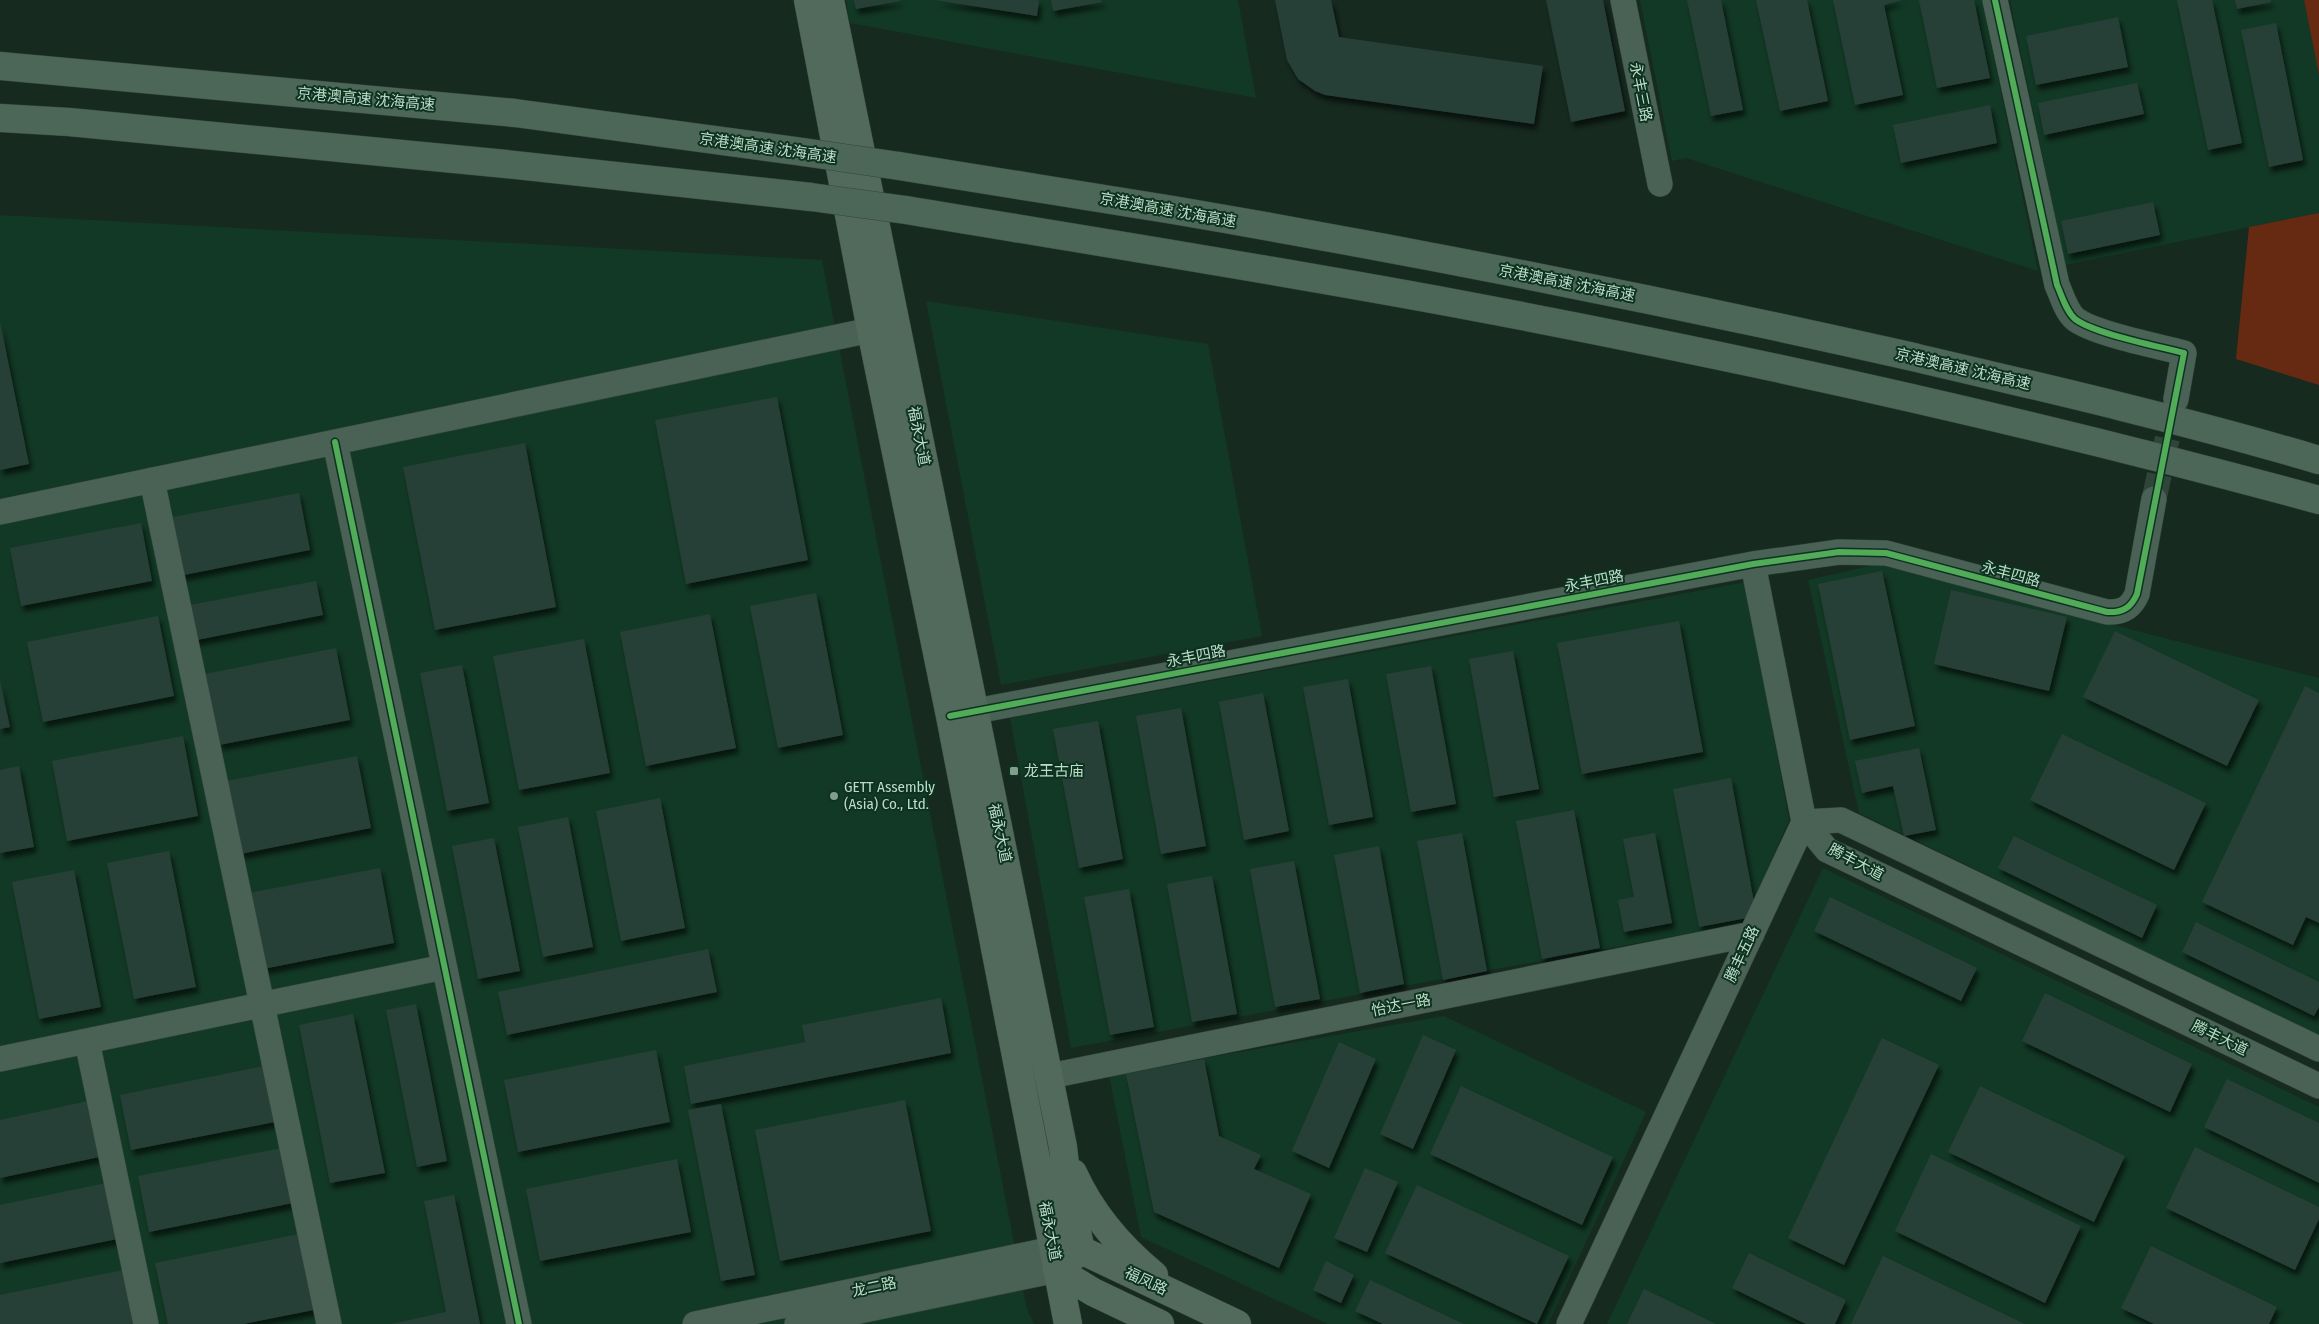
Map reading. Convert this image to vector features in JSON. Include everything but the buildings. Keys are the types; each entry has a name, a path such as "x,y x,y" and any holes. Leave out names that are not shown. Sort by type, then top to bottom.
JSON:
{"highway":[{"name":"京港澳高速 沈海高速","path":"0,66 515,113 899,166 1193,214 1471,264 1752,320 2013,380 2254,441 2319,460"},
{"path":"0,118 79,123 506,164 811,197 906,210 1186,256 1465,305 1734,360 2004,419 2319,500"}],"main road":[{"name":"福永大道","path":"808,0 870,330 1050,1076 1063,1147 1068,1192 1081,1250"},
{"name":"福永大道","path":"830,0 962,713 1055,1259 1068,1324"},
{"path":"1063,1147 1082,1190 1109,1230 1131,1255 1180,1297"},
{"name":"福凤路","path":"1055,1259 1081,1250 1237,1324"},
{"path":"1055,1259 1093,1292 1160,1324"}],"street":[{"name":"永丰三路","path":"1623,0 1660,184"},
{"path":"1995,0 2057,285 2065,305 2075,318 2093,329 2184,353 2176,399"},
{"path":"0,512 870,330"},
{"path":"335,442 519,1324"},
{"path":"152,480 329,1324"},
{"name":"永丰四路","path":"962,713 1753,564 1839,552 1886,553 2107,612 2117,612 2133,603 2137,594 2154,499"},
{"path":"1753,564 1804,822"},
{"name":"腾丰大道","path":"1804,822 1841,820 2319,1049"},
{"name":"腾丰五路","path":"1569,1324 1804,822"},
{"name":"腾丰大道","path":"1804,822 1827,850 2319,1086"},
{"name":"怡达一路","path":"1050,1076 1752,934"},
{"path":"0,1059 444,967"},
{"path":"87,1041 146,1324"},
{"name":"龙二路","path":"695,1324 1055,1259"},
{"name":"龙二路","path":"797,1324 1055,1259"}],"shaded area":[{"path":"846,0 1238,0 1256,98 850,23"},
{"path":"1640,0 1982,0 2038,271 1686,158 1672,161"},
{"path":"2010,0 2304,0 2319,75 2319,213 2065,265"},
{"path":"2304,0 2319,0 2319,75"},
{"path":"2319,213 2319,385 2236,359 2249,227"},
{"path":"0,215 822,260 1027,1309 1034,1324 0,1324"},
{"path":"926,301 1208,344 1262,636 1001,685"},
{"path":"1878,564 2319,678 2319,1036 1859,813 1808,580"},
{"path":"1746,582 1789,820 1745,923 1071,1048 1010,718"},
{"path":"1823,868 2319,1107 2319,1324 1607,1324"},
{"path":"1444,1016 1646,1112 1548,1324 1328,1324 1141,1237 1109,1075"}],"tunnel":[{"path":"2154,499 2176,399"}],"cycle path":[{"path":"950,716 1753,564 1839,552 1886,553 2107,612 2117,612 2125,609 2132,603 2137,594 2184,353 2097,330 2075,319 2067,308 2057,285 1995,0"},
{"path":"335,442 519,1324"}],"place":[{"name":"龙王古庙","path":"1014,771"},
{"name":"GETT Assembly (Asia) Co., Ltd.","path":"834,796"}]}
